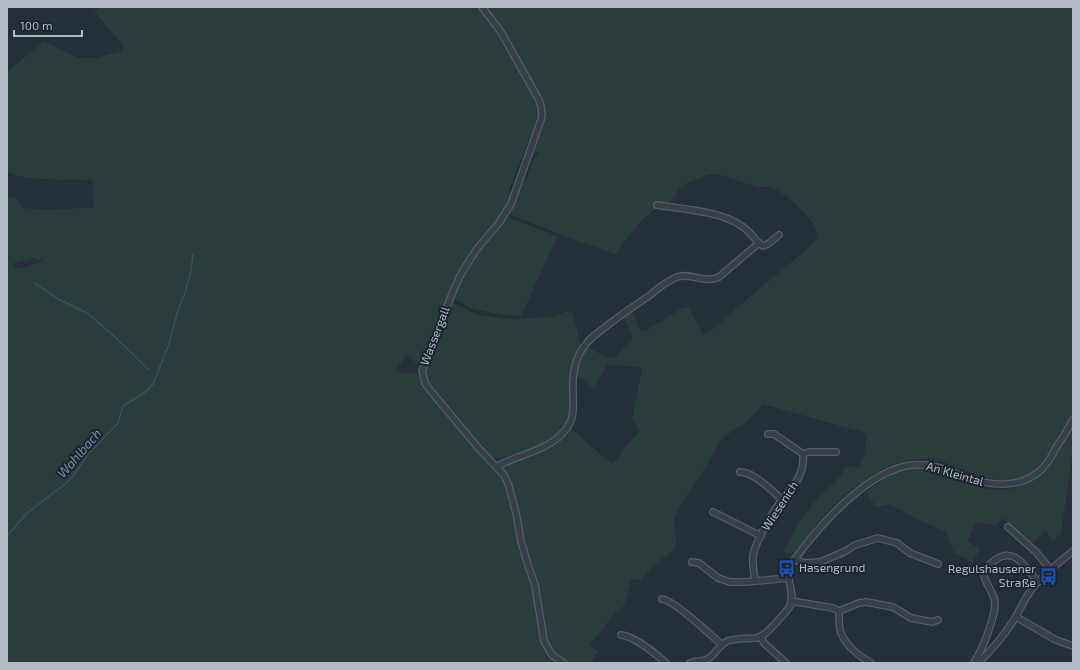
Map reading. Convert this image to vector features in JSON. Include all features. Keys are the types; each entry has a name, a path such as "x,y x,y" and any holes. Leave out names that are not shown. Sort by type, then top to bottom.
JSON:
{"street":[{"name":"Wassergall","path":"482,7 501,32 539,100 542,115 511,204 499,223 476,250 461,274 422,371 425,382 430,390 504,475 508,483 512,494 521,541 535,585 544,641 552,655 564,663"},
{"path":"657,205 698,211 731,220 744,227 763,246 780,235"},
{"path":"496,467 505,462 537,451 550,444 560,436 570,424 572,417 573,377 576,364 584,345 592,338 617,318 677,277 688,276 708,280 719,277 759,243"},
{"name":"An Kleintal","path":"795,559 825,523 842,506 868,484 884,473 898,468 919,464 944,469 970,479 989,484 1009,485 1023,481 1042,469 1048,462 1073,420"},
{"path":"768,434 774,434 803,454 809,452 836,452"},
{"name":"Wiesenich","path":"755,580 753,564 756,547 773,513 798,479 802,466 803,454"},
{"path":"740,472 745,472 756,478 782,500"},
{"path":"713,512 761,536"},
{"path":"1008,527 1036,552 1051,570"},
{"path":"690,663 703,661 709,658 722,645 730,640 752,639 761,637 766,633 789,607 791,596 789,568 795,559 805,563 820,562 844,552 855,545 878,538 897,543 910,553 938,564"},
{"path":"978,663 998,643 1016,617 1028,595 1038,582 1073,551"},
{"path":"974,663 983,646 995,606 994,598 984,575 986,569 1002,556 1011,555 1018,559 1038,582"},
{"path":"692,562 698,563 724,581 737,582 789,578"},
{"path":"662,599 667,600 689,616 722,645"},
{"path":"791,601 833,608 839,611 859,603 866,602 893,607 911,618 932,622 938,620"},
{"path":"839,611 840,629 844,639 851,647 871,663"},
{"path":"1016,617 1056,640 1073,646"},
{"path":"621,635 627,636 654,652 666,663"},
{"path":"761,637 764,643 786,663"}],"green space":[{"path":"99,7 478,7 498,34 526,84 531,82 495,17 486,7 1073,7 1073,412 1045,459 1030,474 1022,478 1007,481 991,479 931,459 913,459 893,464 871,476 849,492 822,518 796,551 789,553 785,552 784,549 802,518 812,505 839,478 846,468 851,466 858,468 860,466 864,456 866,435 862,432 763,404 748,421 724,437 683,501 675,516 675,549 653,566 641,580 634,579 631,581 624,606 614,614 590,645 598,651 590,663 572,663 556,655 548,640 538,581 529,558 517,501 511,479 501,467 538,453 550,446 569,427 612,464 640,430 632,420 642,368 607,365 594,388 576,375 586,346 606,357 613,358 632,341 631,332 624,319 626,315 631,313 633,314 641,331 649,329 682,308 687,307 704,335 711,331 814,243 817,235 815,226 806,215 783,194 771,187 757,187 718,174 708,175 687,183 678,190 676,195 668,204 653,211 640,222 615,254 510,215 522,179 526,181 532,163 538,153 532,150 528,142 509,189 511,198 508,205 497,223 461,267 420,366 407,355 396,369 404,374 416,372 431,399 434,398 502,477 508,491 508,504 511,502 521,554 532,587 547,659 552,659 559,663 7,663 7,197 17,199 22,208 48,210 94,207 92,180 36,179 7,172 7,72 44,41 78,58 95,58 122,51 123,46 94,11","holes":["34,258 44,261 21,268 13,267 14,263"]},
{"path":"507,217 558,236 521,316 502,315 470,308 455,299 455,291 459,281 474,256"},
{"path":"451,304 477,314 503,318 520,319 552,317 567,311 573,313 581,347 572,368 570,381 570,417 568,423 549,443 523,453 491,459 426,379 424,369"},
{"path":"1073,425 1073,454 1061,534 1053,541 1045,531 1032,544 1003,518 995,526 976,522 967,541 980,549 972,563 953,551 946,532 916,519 890,504 876,507 866,492 895,473 914,469 941,472 964,482 988,489 1004,490 1028,484 1034,481 1048,467 1058,453"}],"waterway":[{"name":"Wahlbach","path":"7,537 27,513 68,482 88,454 118,423 123,406 144,393 153,384 169,344 178,310 185,293 191,271 193,254"},
{"name":"Wahlbach","path":"34,283 58,299 87,313 113,335 149,370"}],"place":[{"name":"Hasengrund","path":"786,568"},
{"name":"Regulshausener Straße","path":"1049,576"}]}
